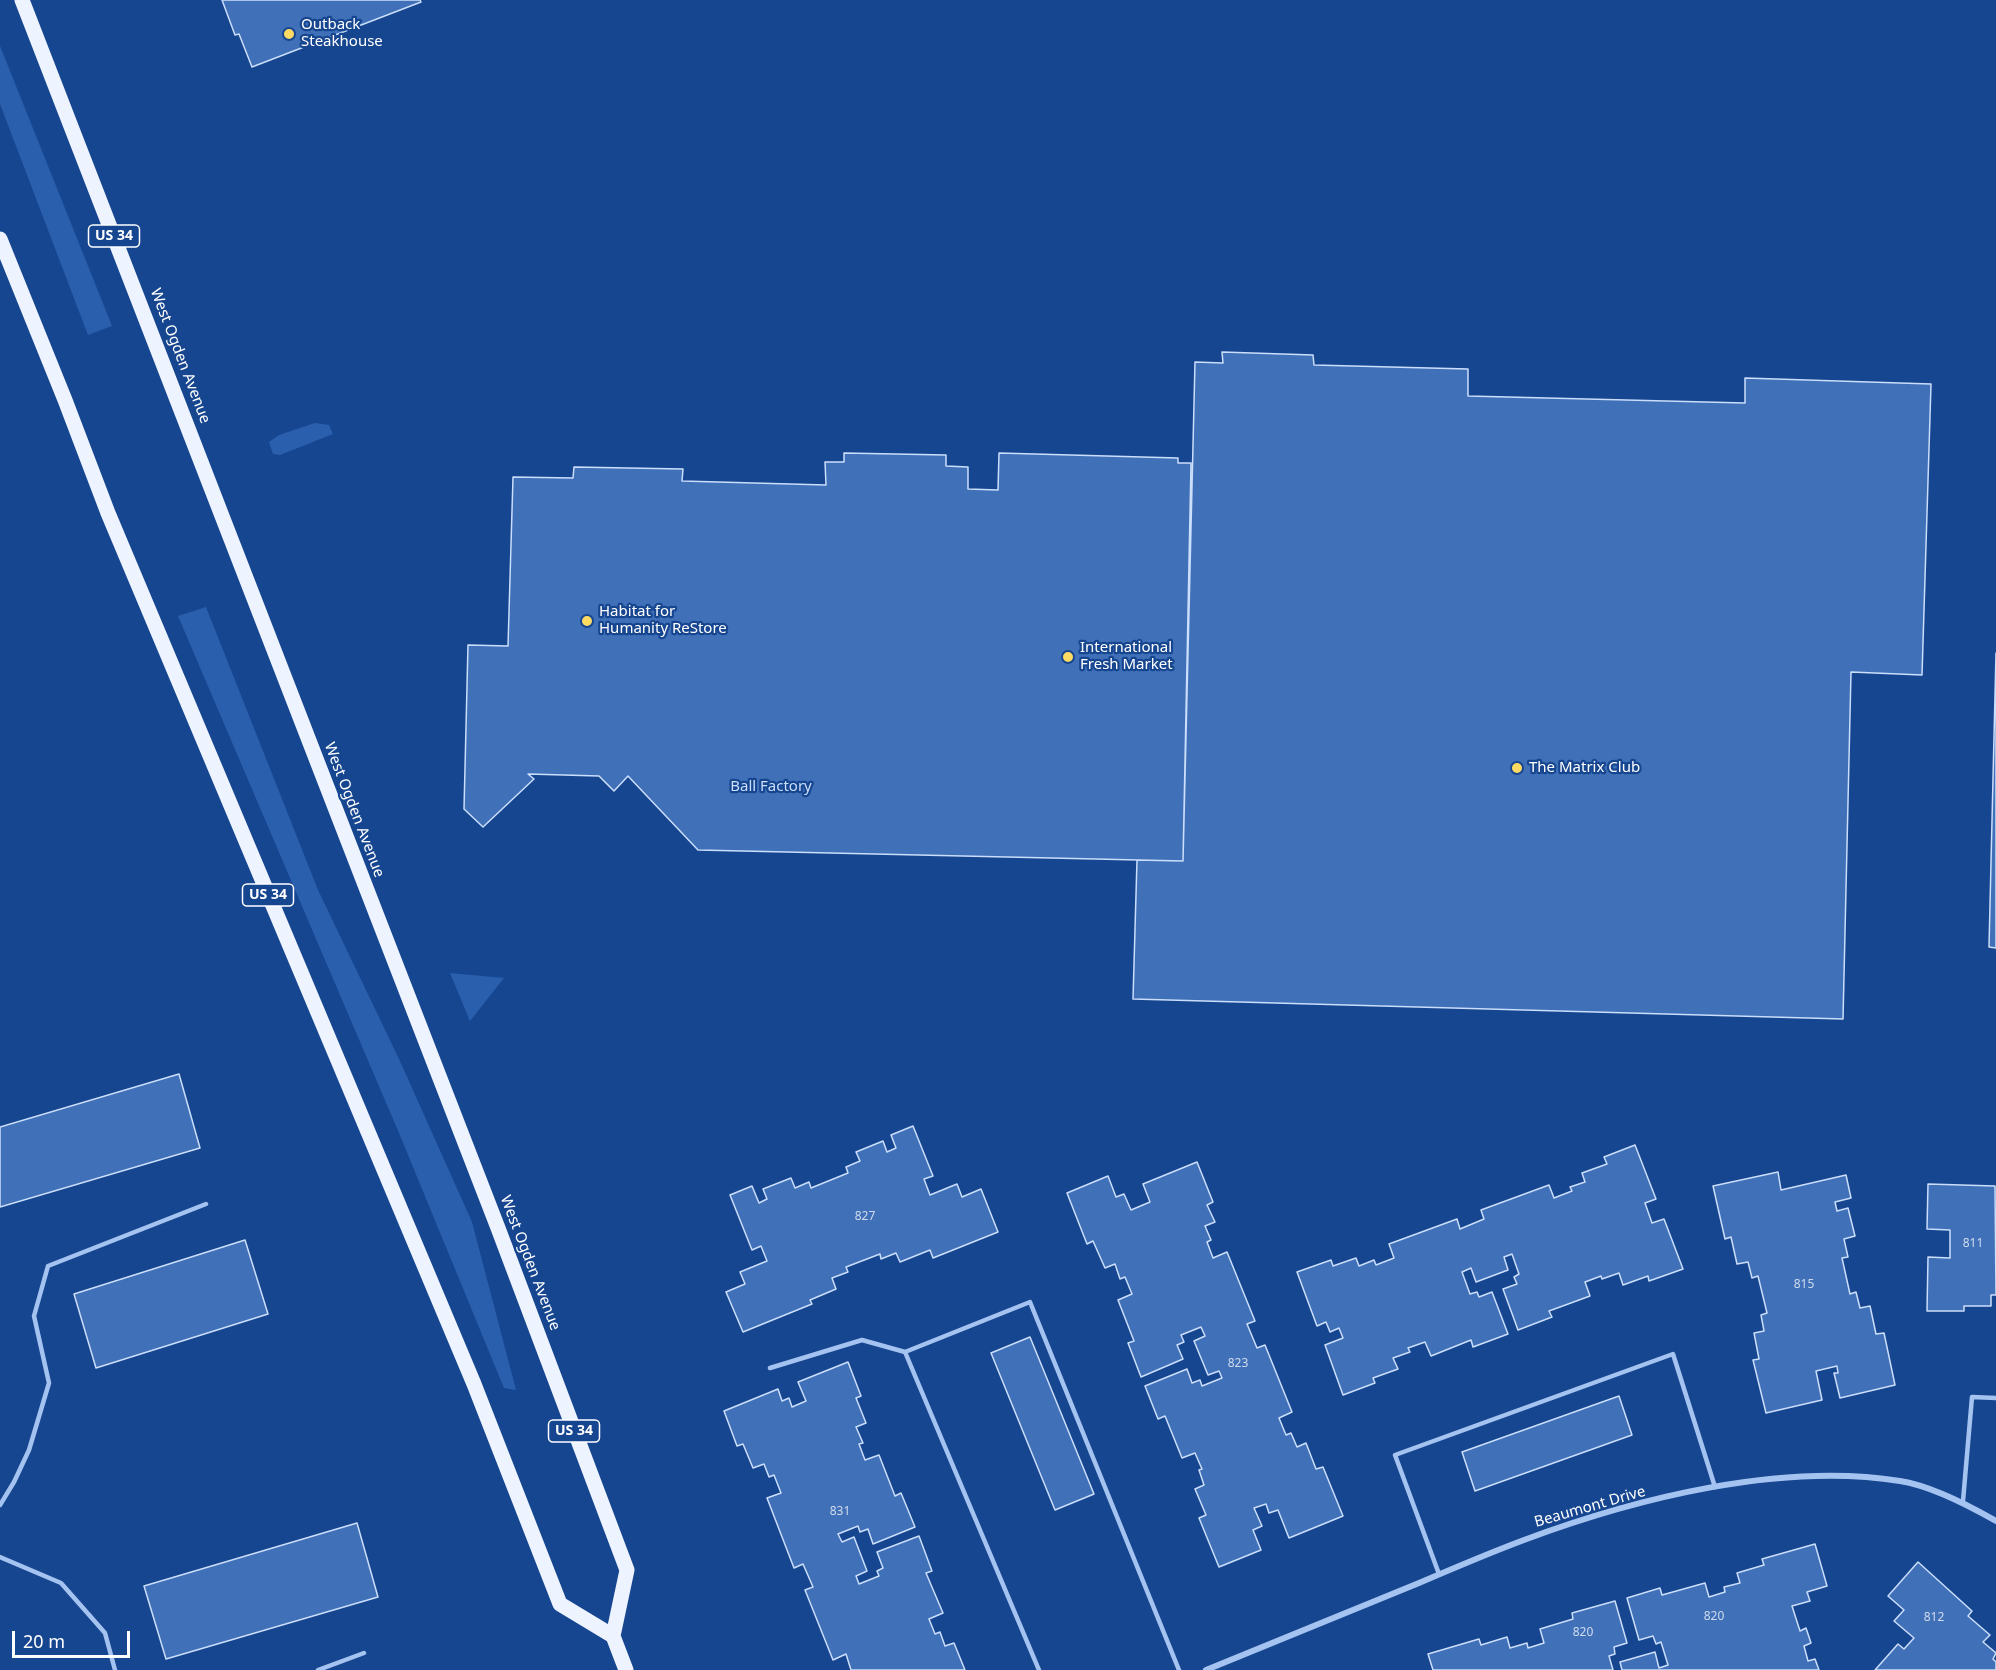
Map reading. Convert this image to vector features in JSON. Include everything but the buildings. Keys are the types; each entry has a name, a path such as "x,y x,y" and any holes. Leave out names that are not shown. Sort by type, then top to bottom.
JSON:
{"main road":[{"name":"West Ogden Avenue","path":"22,0 162,357 381,932 498,1228 627,1570 613,1636"},
{"name":"US 34","path":"0,239 117,535 466,1362 560,1604 613,1636"},
{"path":"613,1636 626,1670"}],"street":[{"name":"Beaumont Drive","path":"1206,1670 1524,1540 1611,1510 1715,1487 1787,1477 1840,1475 1903,1482 1963,1501 1996,1521"}],"lane":[{"path":"0,1505 14,1482 28,1450 49,1383 33,1316 48,1266 206,1204"},
{"path":"770,1368 862,1340 905,1352 1030,1302 1179,1670"},
{"path":"905,1352 1039,1670"},
{"path":"1439,1575 1395,1455 1673,1354 1715,1487"},
{"path":"1963,1501 1972,1397 1996,1398"},
{"path":"0,1557 61,1583 105,1633 116,1670"},
{"path":"318,1670 364,1653"}],"shaded area":[{"path":"0,46 112,326 88,335 0,104"},
{"path":"315,423 329,425 333,434 280,455 273,454 269,442 279,435"},
{"path":"206,607 318,890 399,1059 472,1222 516,1390 504,1388 399,1133 178,616"},
{"path":"450,973 504,978 470,1021"}],"place":[{"name":"Outback Steakhouse","path":"289,34"},
{"name":"Habitat for Humanity ReStore","path":"587,621"},
{"name":"International Fresh Market","path":"1068,657"},
{"name":"The Matrix Club","path":"1517,768"}],"park label":[{"name":"Ball Factory","path":"771,787"}]}
